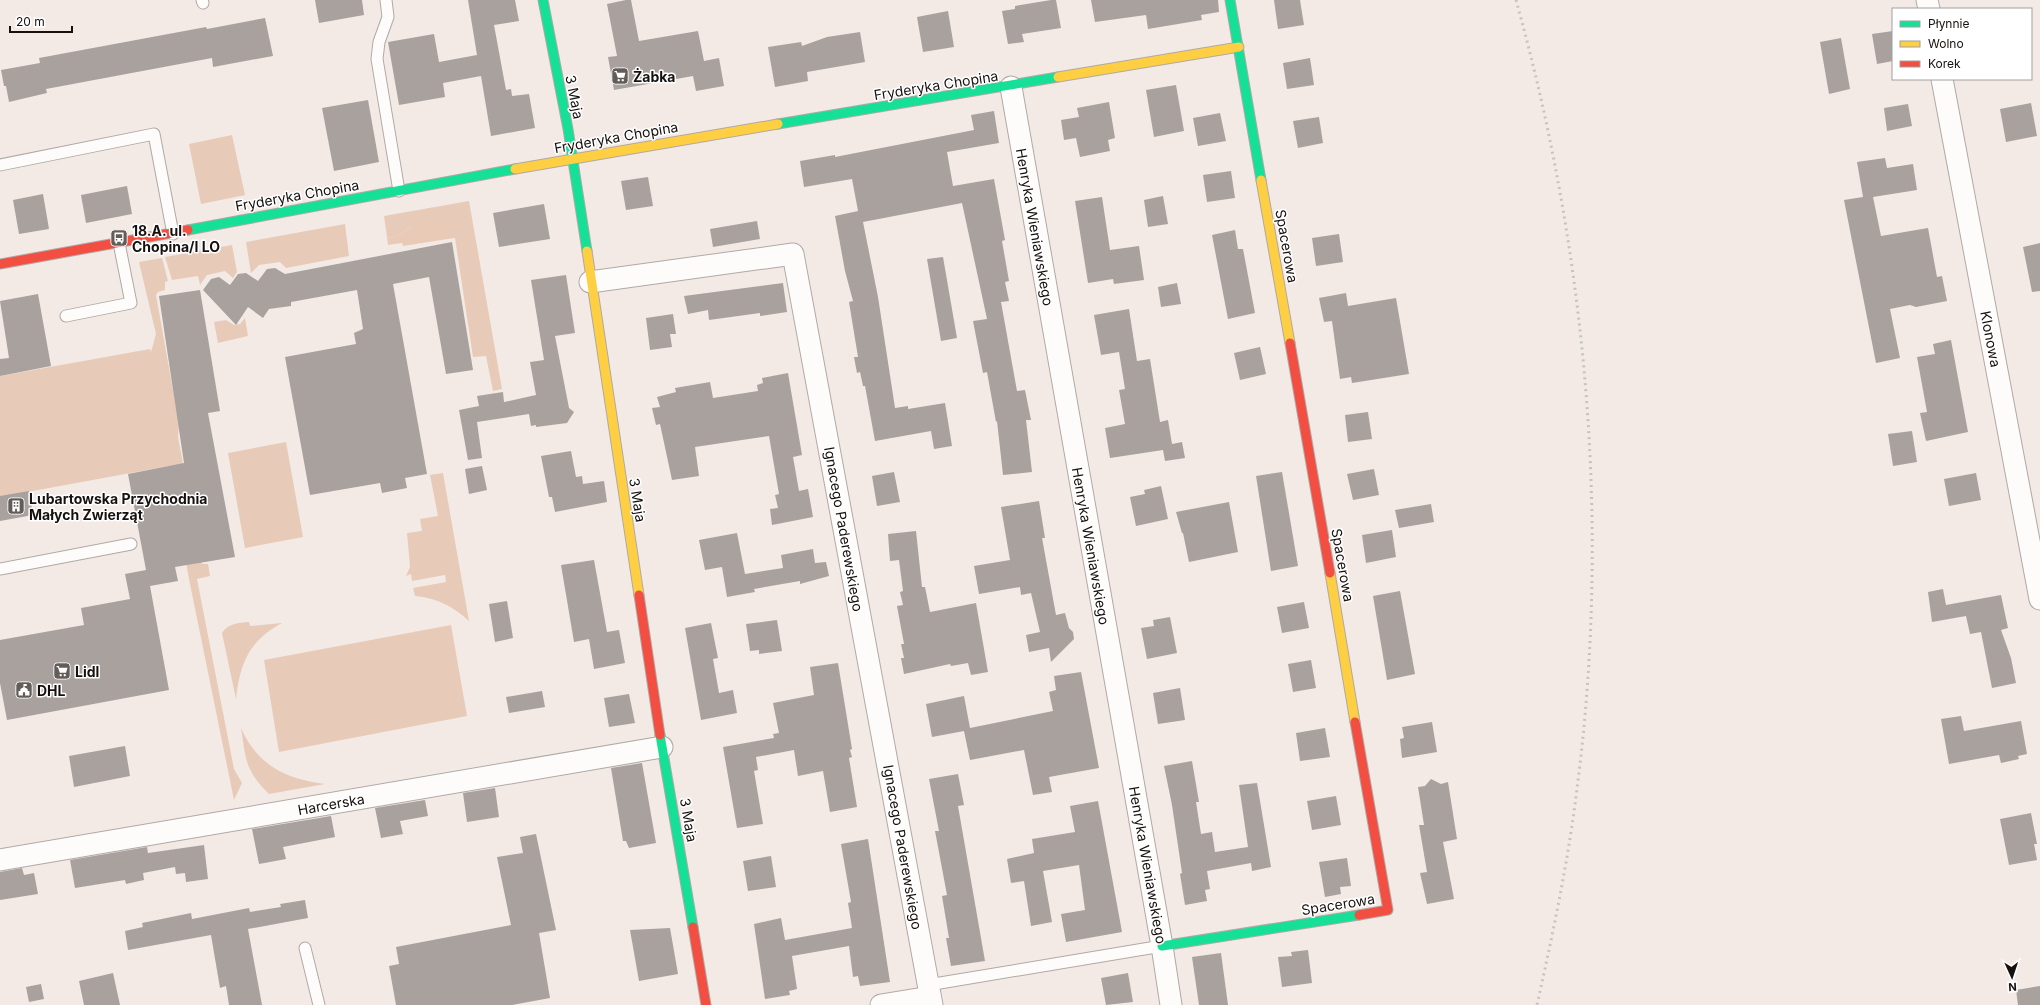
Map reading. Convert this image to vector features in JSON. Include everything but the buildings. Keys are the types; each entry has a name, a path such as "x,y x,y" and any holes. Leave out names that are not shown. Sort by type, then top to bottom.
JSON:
{"street":[{"name":"3 Maja","path":"543,0 572,159 703,1005"},
{"name":"Spacerowa","path":"1162,946 1388,910 1230,0"},
{"name":"Fryderyka Chopina","path":"0,264 173,234 273,212 572,159 1011,87 1239,47"},
{"name":"Klonowa","path":"1942,80 2040,599"},
{"name":"Henryka Wieniawskiego","path":"1011,87 1162,946 1171,1005"},
{"name":"Ignacego Paderewskiego","path":"590,282 793,254 930,996"},
{"name":"Harcerska","path":"0,860 662,747"},
{"path":"880,1005 930,996"}],"lane":[{"path":"386,0 388,17 379,42 377,59 398,190"},
{"path":"0,165 154,134 173,234"},
{"path":"66,316 131,303 119,243"},
{"path":"0,570 131,544"},
{"path":"930,996 1162,946"},
{"path":"305,948 319,1005"}],"shaded area":[{"path":"232,135 245,195 201,204 189,144"},
{"path":"469,201 502,389 493,391 486,356 473,357 455,238 448,239 448,234 412,227 393,238 387,237 384,216"},
{"path":"430,222 443,226 448,234 448,239 403,246 402,243 388,245 387,237 393,238 412,227"},
{"path":"345,224 349,256 286,268 280,262 259,265 251,273 246,242"},
{"path":"232,245 237,272 233,278 225,271 207,275 200,285 198,276 172,280 165,257"},
{"path":"162,258 168,281 165,282 165,290 158,292 156,295 179,424 178,437 202,564 208,564 210,576 197,579 234,769 242,783 234,800 189,579 169,466 0,497 0,376 150,349 151,352 156,334 139,262"},
{"path":"245,318 248,336 218,343 214,322 226,320 234,325 240,324"},
{"path":"286,442 303,537 245,548 228,453"},
{"path":"443,473 469,621 457,611 445,604 431,599 415,596 413,588 446,582 445,575 412,581 411,574 406,576 410,567 407,533 422,531 420,519 438,516 430,475"},
{"path":"249,622 250,626 282,623 261,637 248,654 240,674 236,699 222,633 231,625"},
{"path":"451,625 467,716 279,752 264,660"},
{"path":"241,728 256,752 275,768 298,778 325,784 269,794 255,778 248,764"}],"railway":[{"path":"1516,0 1540,96 1560,194 1575,292 1586,392 1591,491 1592,591 1587,690 1577,789 1560,897 1537,1005"}],"traffic: fast":[{"path":"543,0 568,129 587,251"},
{"path":"1230,0 1261,180"},
{"path":"778,124 1058,77"},
{"path":"188,230 515,169"},
{"path":"660,735 693,927"},
{"path":"1162,946 1359,915"}],"traffic: slow":[{"path":"1058,77 1239,47"},
{"path":"515,169 778,124"},
{"path":"1261,180 1290,343"},
{"path":"587,251 639,595"},
{"path":"1330,573 1355,722"}],"traffic: jam":[{"path":"0,264 188,230"},
{"path":"1290,343 1330,573"},
{"path":"639,595 660,735"},
{"path":"1355,722 1388,910 1359,915"},
{"path":"693,927 706,1005"}],"place":[{"name":"Żabka","path":"620,76"},
{"name":"18.A. ul. Chopina/I LO","path":"119,238"},
{"name":"Lubartowska Przychodnia Małych Zwierząt","path":"16,506"},
{"name":"Lidl","path":"62,671"},
{"name":"DHL","path":"24,690"}]}
